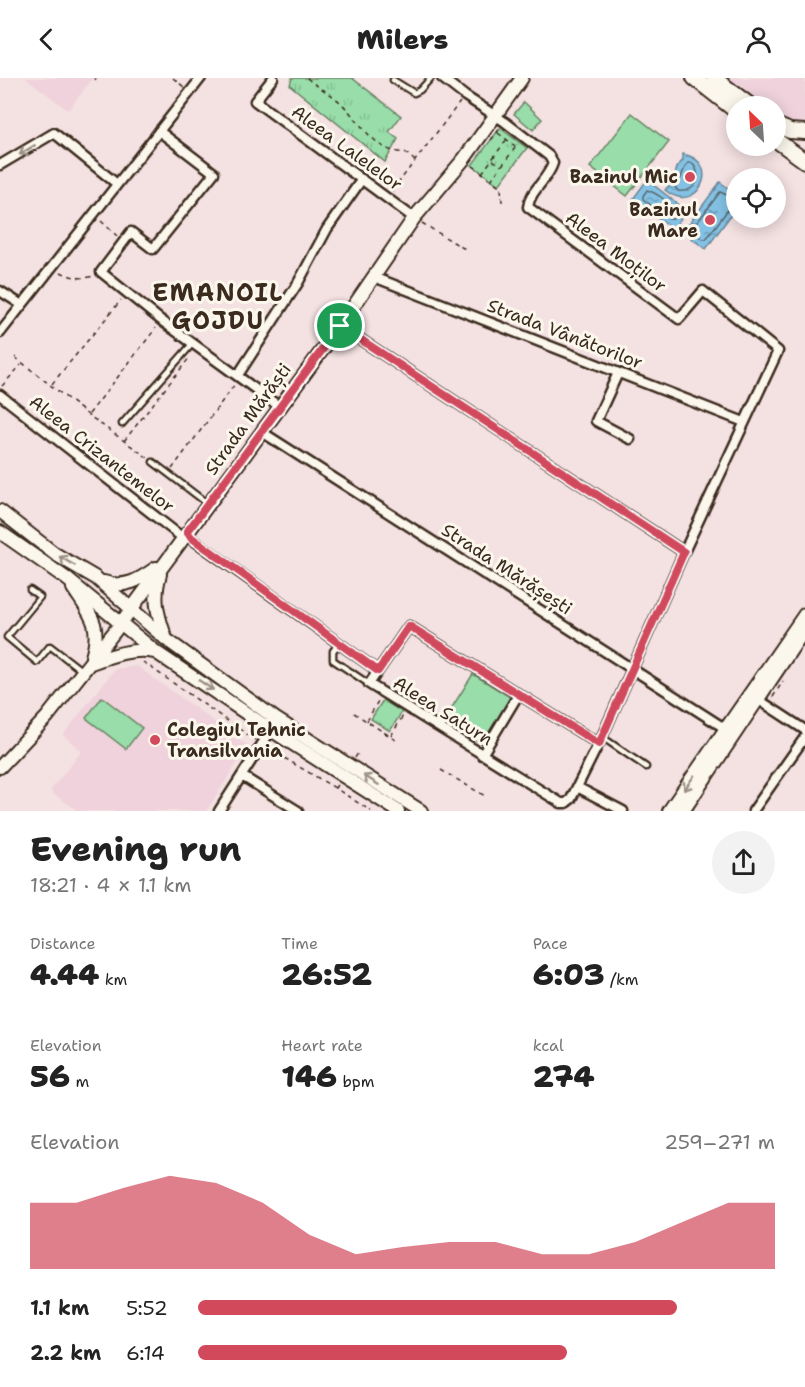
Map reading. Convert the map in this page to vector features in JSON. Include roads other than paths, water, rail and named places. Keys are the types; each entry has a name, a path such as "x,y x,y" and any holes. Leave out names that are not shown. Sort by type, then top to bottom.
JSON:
{"main road":[{"name":"Strada Mărăști","path":"0,767 47,717 131,609 340,326 414,218 464,159 522,78"},
{"path":"694,78 726,103"},
{"path":"714,78 726,82 741,96"},
{"path":"786,129 805,132"},
{"path":"805,144 805,158"},
{"path":"786,146 805,158"},
{"path":"0,512 55,554 96,578 113,585 128,584 142,578 164,562"},
{"path":"0,532 67,579 157,652 271,730 398,811"},
{"path":"164,562 155,591 155,601 157,614 167,640"},
{"path":"96,578 167,640 276,720 421,811"},
{"path":"67,579 93,618 96,628 97,638 87,667"},
{"path":"683,811 805,614"},
{"path":"754,697 805,629"},
{"path":"87,667 128,651 157,652"},
{"path":"669,811 731,732"}],"street":[{"path":"0,333 201,78"},
{"name":"Aleea Lalelelor","path":"273,78 255,101 414,218"},
{"name":"Aleea Moților","path":"442,78 482,109 492,121 524,137 549,156 553,164 551,171 531,196 528,207 679,319 703,291 778,351 744,422"},
{"path":"159,131 214,173 153,249 131,232 101,272 162,321 280,407"},
{"path":"0,165 54,133 117,184"},
{"path":"238,376 298,283 327,229 362,179"},
{"name":"Strada Vânătorilor","path":"374,277 744,422"},
{"path":"0,291 22,305"},
{"path":"340,326 684,552"},
{"path":"618,373 596,421 630,439"},
{"name":"Aleea Crizantemelor","path":"0,395 185,535"},
{"path":"623,811 577,788 601,740 744,422"},
{"name":"Strada Mărășești","path":"262,432 731,732"},
{"name":"Aleea Saturn","path":"185,535 378,671 369,684 561,803 571,799 577,788"},
{"path":"378,671 409,626 518,695 601,740"},
{"path":"482,755 518,695"},
{"path":"753,811 804,729 754,697"},
{"path":"219,811 271,730"},
{"path":"242,776 298,811"}],"lane":[{"path":"393,80 414,93 431,78"},
{"path":"122,424 195,345"},
{"path":"153,462 208,504"},
{"path":"30,590 40,597 7,638 37,662 50,646 87,667"},
{"path":"339,643 333,651 333,660 369,684"},
{"path":"601,740 646,767"}],"water":[{"name":"Bazinul Mic","path":"683,154 695,159 702,167 704,176 696,193 687,197 677,197 665,190 674,180 677,167 683,160"},
{"path":"647,180 687,211 673,229 633,199"},
{"name":"Bazinul Mare","path":"720,182 726,186 726,222 706,249 683,232"}],"place":[{"name":"Bazinul Mic","path":"690,177"},
{"name":"Bazinul Mare","path":"710,220"},
{"name":"Colegiul Tehnic Transilvania","path":"155,740"}],"district":[{"name":"EMANOIL GOJDU","path":"218,307"}]}
